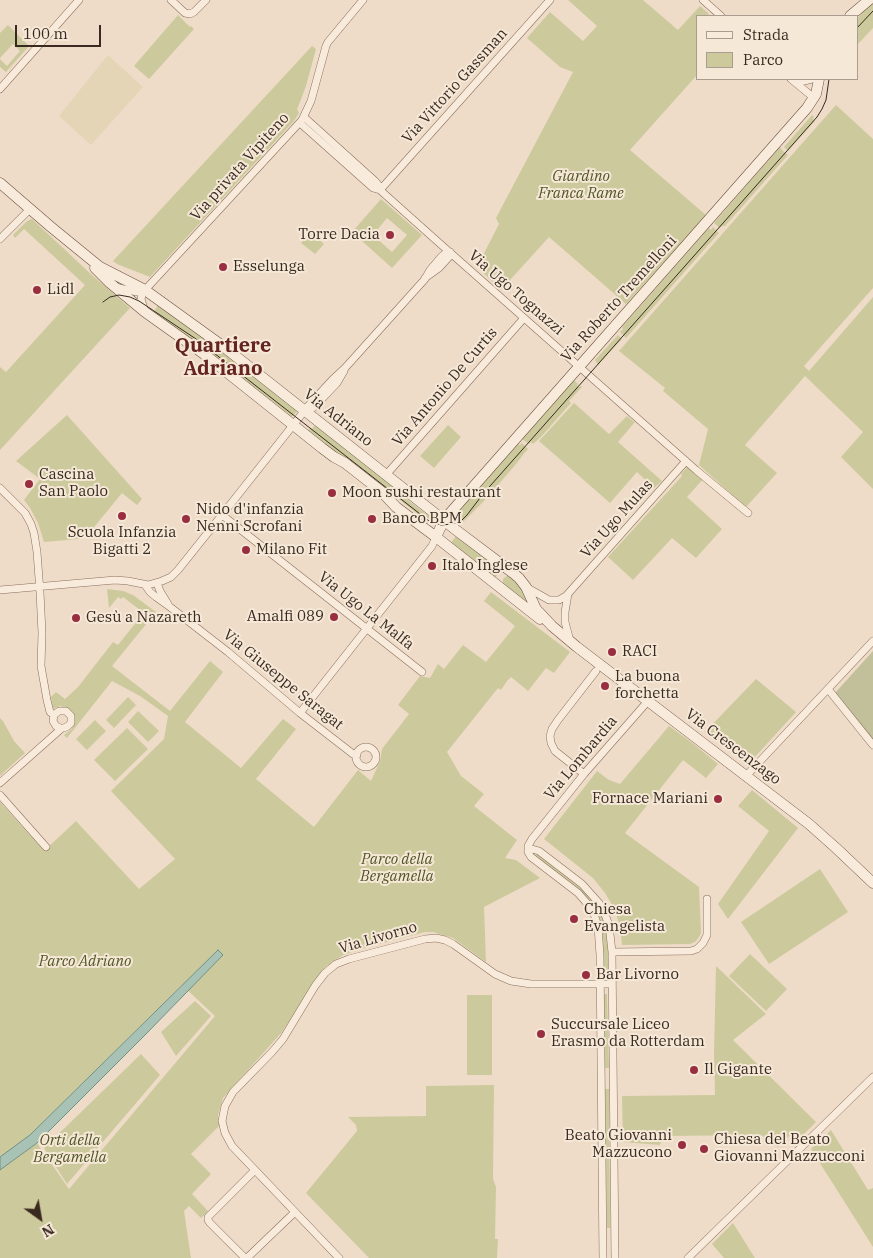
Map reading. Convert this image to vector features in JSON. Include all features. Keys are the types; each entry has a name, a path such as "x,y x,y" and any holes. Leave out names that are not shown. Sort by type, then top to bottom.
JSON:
{"street":[{"path":"0,89 79,0"},
{"path":"171,0 184,12 190,14 206,0"},
{"name":"Via privata Vipiteno","path":"146,290 302,120 311,102 328,42 363,0"},
{"name":"Via Vittorio Gassman","path":"380,190 550,0"},
{"path":"703,0 720,15"},
{"path":"850,15 862,0"},
{"path":"850,15 869,0"},
{"path":"792,80 814,98"},
{"name":"Via Roberto Tremelloni","path":"436,537 444,520 807,108 817,91 819,80"},
{"name":"Via Ugo Tognazzi","path":"302,120 374,188 380,190 686,461 748,513"},
{"name":"Via Adriano","path":"0,183 84,256 100,267 146,290 224,347 513,573 526,587 536,609 570,641"},
{"path":"0,239 30,209"},
{"path":"0,590 115,580 145,585 169,578 176,572 305,411 314,407 337,383 345,368 425,279 441,256 450,252"},
{"name":"Via Adriano","path":"84,256 116,288 145,312 204,354 294,426 382,492 400,510 536,616 552,626"},
{"path":"116,288 137,292 146,290"},
{"path":"145,312 141,299 146,290"},
{"name":"Via Antonio De Curtis","path":"386,474 524,318"},
{"name":"Via Ugo Mulas","path":"568,594 686,461"},
{"path":"0,488 23,512 32,526 37,546 42,633 41,666 49,709 54,715"},
{"name":"Via Ugo La Malfa","path":"222,515 422,672"},
{"path":"300,713 432,546 436,537"},
{"path":"503,590 499,584 500,577 506,572 513,573"},
{"name":"Via Giuseppe Saragat","path":"157,583 170,607"},
{"name":"Via Giuseppe Saragat","path":"145,585 153,595 228,652 300,713 353,754 357,755"},
{"path":"526,587 549,600 559,600 568,594"},
{"path":"568,594 565,622 570,641"},
{"name":"Via Crescenzago","path":"570,641 816,830 871,879"},
{"path":"746,776 873,641"},
{"path":"584,774 555,751 550,736 558,720 596,671"},
{"path":"828,689 873,745"},
{"name":"Via Lombardia","path":"535,851 530,841 584,774 648,702"},
{"path":"62,710 66,711 71,716 70,724 66,728 58,727 53,720 54,715 62,710"},
{"path":"0,783 49,738 58,727"},
{"path":"0,796 46,847"},
{"path":"537,833 534,860 580,896 592,911 599,929 603,1258"},
{"path":"535,851 582,884 599,903 609,925 612,952 615,1258"},
{"path":"612,952 691,951 697,949 707,935 707,899"},
{"name":"Via Livorno","path":"334,1256 232,1146 226,1136 222,1120 226,1104 236,1089 283,1039 320,979 329,970 340,962 353,957 425,939 440,938 453,944 495,974 512,981 526,984 612,984"},
{"path":"688,1258 873,1077"},
{"path":"255,1170 210,1213 208,1220 246,1258 295,1212"}],"shaded area":[{"path":"108,55 143,87 91,145 59,116"},
{"path":"218,950 223,955 145,1035 37,1143 0,1170 0,1157 30,1135"}],"green space":[{"name":"Giardino Franca Rame","path":"568,0 643,0 678,30 700,6 708,13 709,15 696,15 696,76 630,150 706,215 626,304 549,237 501,290 477,267 499,224 496,218 573,72 560,67 527,38 550,12 583,41 597,26"},
{"path":"873,1 873,28 858,44 858,18"},
{"path":"178,15 194,29 149,79 134,66"},
{"path":"8,25 29,46 6,72 0,67 0,59 7,66 20,51 13,44 0,58 0,33"},
{"path":"312,46 316,49 306,86 297,109 299,113 294,121 150,277 113,261"},
{"path":"836,105 873,139 873,288 804,366 809,371 873,297 873,489 841,457 863,432 805,376 745,445 777,473 746,507 699,465 708,429 663,391 665,388 619,351"},
{"path":"812,115 815,121 788,151 784,147"},
{"path":"780,147 788,155 725,226 720,228 714,223"},
{"path":"381,199 422,235 392,268 352,232","holes":["387,218 407,235 392,252 373,235"]},
{"path":"32,219 130,308 0,450 0,367 6,372 85,285 24,229 15,238 13,235 26,222"},
{"path":"713,227 719,233 626,338 620,332 623,329 622,327 709,228 711,230"},
{"path":"311,232 324,244 315,254 301,243"},
{"path":"158,305 186,324 298,410 291,416 152,315"},
{"path":"618,335 622,339 598,365 595,360"},
{"path":"574,380 578,384 577,386 582,387 569,401 571,403 533,444 531,442 529,444 522,439"},
{"path":"574,403 609,434 627,416 635,422 618,442 662,481 654,488 637,472 610,503 539,441"},
{"path":"67,415 142,499 137,505 122,493 90,532 84,533 78,539 44,542 38,523 24,500 40,479 16,461"},
{"path":"315,425 405,494 404,497 430,517 425,520 307,432"},
{"path":"448,425 461,437 434,468 420,456"},
{"path":"522,443 528,449 484,501 463,522 456,516 459,511 518,444"},
{"path":"688,466 705,477 687,497 722,529 696,558 672,538 633,580 608,557 682,476 681,474"},
{"path":"456,536 504,569 499,572 494,580 450,544"},
{"path":"508,575 519,582 532,608 503,586 503,579"},
{"path":"107,589 123,591 133,595 156,612 112,666 170,711 210,661 223,672 185,722 241,768 283,719 296,729 256,779 314,827 358,770 371,781 380,761 382,749 409,714 398,705 420,676 430,678 438,664 444,669 463,645 486,662 515,626 484,601 491,592 570,652 554,673 546,668 528,691 511,677 501,690 498,688 447,752 461,776 484,794 474,806 517,840 505,858 516,860 540,878 484,907 486,962 453,938 433,932 425,932 343,955 325,967 282,1032 223,1098 218,1115 219,1126 191,1154 211,1174 192,1194 208,1211 201,1218 189,1206 184,1211 191,1258 0,1258 0,1170 37,1143 69,1189 215,1016 182,985 30,1135 28,1141 0,1163 0,802 44,851 76,821 139,889 175,859 111,791 164,739 168,716 140,696 112,681 67,738 64,735 72,729 74,723 71,712 60,706 53,709 51,697 56,692 65,699 78,687 113,642 118,645 142,615 139,613 140,610 123,597 121,599 118,597 109,608"},
{"path":"873,651 873,740 835,693"},
{"path":"756,679 796,712 754,758 745,761 705,732"},
{"path":"128,697 136,705 114,728 106,720"},
{"path":"138,711 159,731 148,742 128,722"},
{"path":"0,718 14,741 25,753 0,776"},
{"path":"95,720 106,731 87,750 76,739"},
{"path":"669,726 718,764 706,778 683,760 625,833 699,887 701,933 695,942 690,944 622,945 620,926 614,908 605,893 593,878 544,839 597,771 609,780 620,784"},
{"path":"127,728 148,749 115,781 94,760"},
{"path":"752,790 798,828 728,919 718,904 769,831 738,806"},
{"path":"537,854 587,893 596,903 606,924 608,936 608,974 604,973 602,924 593,905 584,895 534,856"},
{"path":"820,869 848,912 769,964 741,922"},
{"path":"750,954 787,989 766,1011 729,976"},
{"path":"716,966 766,1014 733,1040 816,1122 798,1140 792,1133 778,1147 761,1135 663,1136 660,1145 623,1142 622,1096 715,1095"},
{"path":"604,994 607,994 609,1068 605,1068"},
{"path":"467,995 492,995 492,1075 467,1075"},
{"path":"195,1001 211,1016 176,1056 161,1032"},
{"name":"Orti della Bergamella","path":"141,1054 160,1075 67,1184 44,1148"},
{"path":"494,1085 493,1179 496,1187 495,1239 498,1239 497,1258 369,1258 306,1193 357,1131 356,1125 348,1117 426,1116 426,1086"},
{"path":"605,1089 609,1089 610,1228 607,1228"},
{"path":"831,1130 868,1190 873,1188 873,1247 811,1149"},
{"path":"733,1223 755,1258 724,1258 712,1244"}],"tram line":[{"path":"858,27 873,11"},
{"path":"103,302 110,297 119,295 139,301 196,339 429,521 441,525 452,524 461,521 467,515 483,494 817,117 826,100 829,80"}],"place":[{"name":"Torre Dacia","path":"390,235"},
{"name":"Esselunga","path":"223,267"},
{"name":"Lidl","path":"37,290"},
{"name":"Cascina San Paolo","path":"29,484"},
{"name":"Moon sushi restaurant","path":"332,493"},
{"name":"Scuola Infanzia Bigatti 2","path":"122,516"},
{"name":"Nido d'infanzia Nenni Scrofani","path":"186,519"},
{"name":"Banco BPM","path":"372,519"},
{"name":"Milano Fit","path":"246,550"},
{"name":"Italo Inglese","path":"432,566"},
{"name":"Amalfi 089","path":"334,617"},
{"name":"Gesù a Nazareth","path":"76,618"},
{"name":"RACI","path":"612,652"},
{"name":"La buona forchetta","path":"605,686"},
{"name":"Fornace Mariani","path":"718,799"},
{"name":"Chiesa Evangelista","path":"574,919"},
{"name":"Bar Livorno","path":"586,975"},
{"name":"Succursale Liceo Erasmo da Rotterdam","path":"541,1034"},
{"name":"Il Gigante","path":"694,1070"},
{"name":"Beato Giovanni Mazzucono","path":"682,1145"},
{"name":"Chiesa del Beato Giovanni Mazzucconi","path":"704,1149"}],"district":[{"name":"Quartiere Adriano","path":"223,358"}],"park label":[{"name":"Parco della Bergamella","path":"397,868"},
{"name":"Parco Adriano","path":"85,962"}]}
